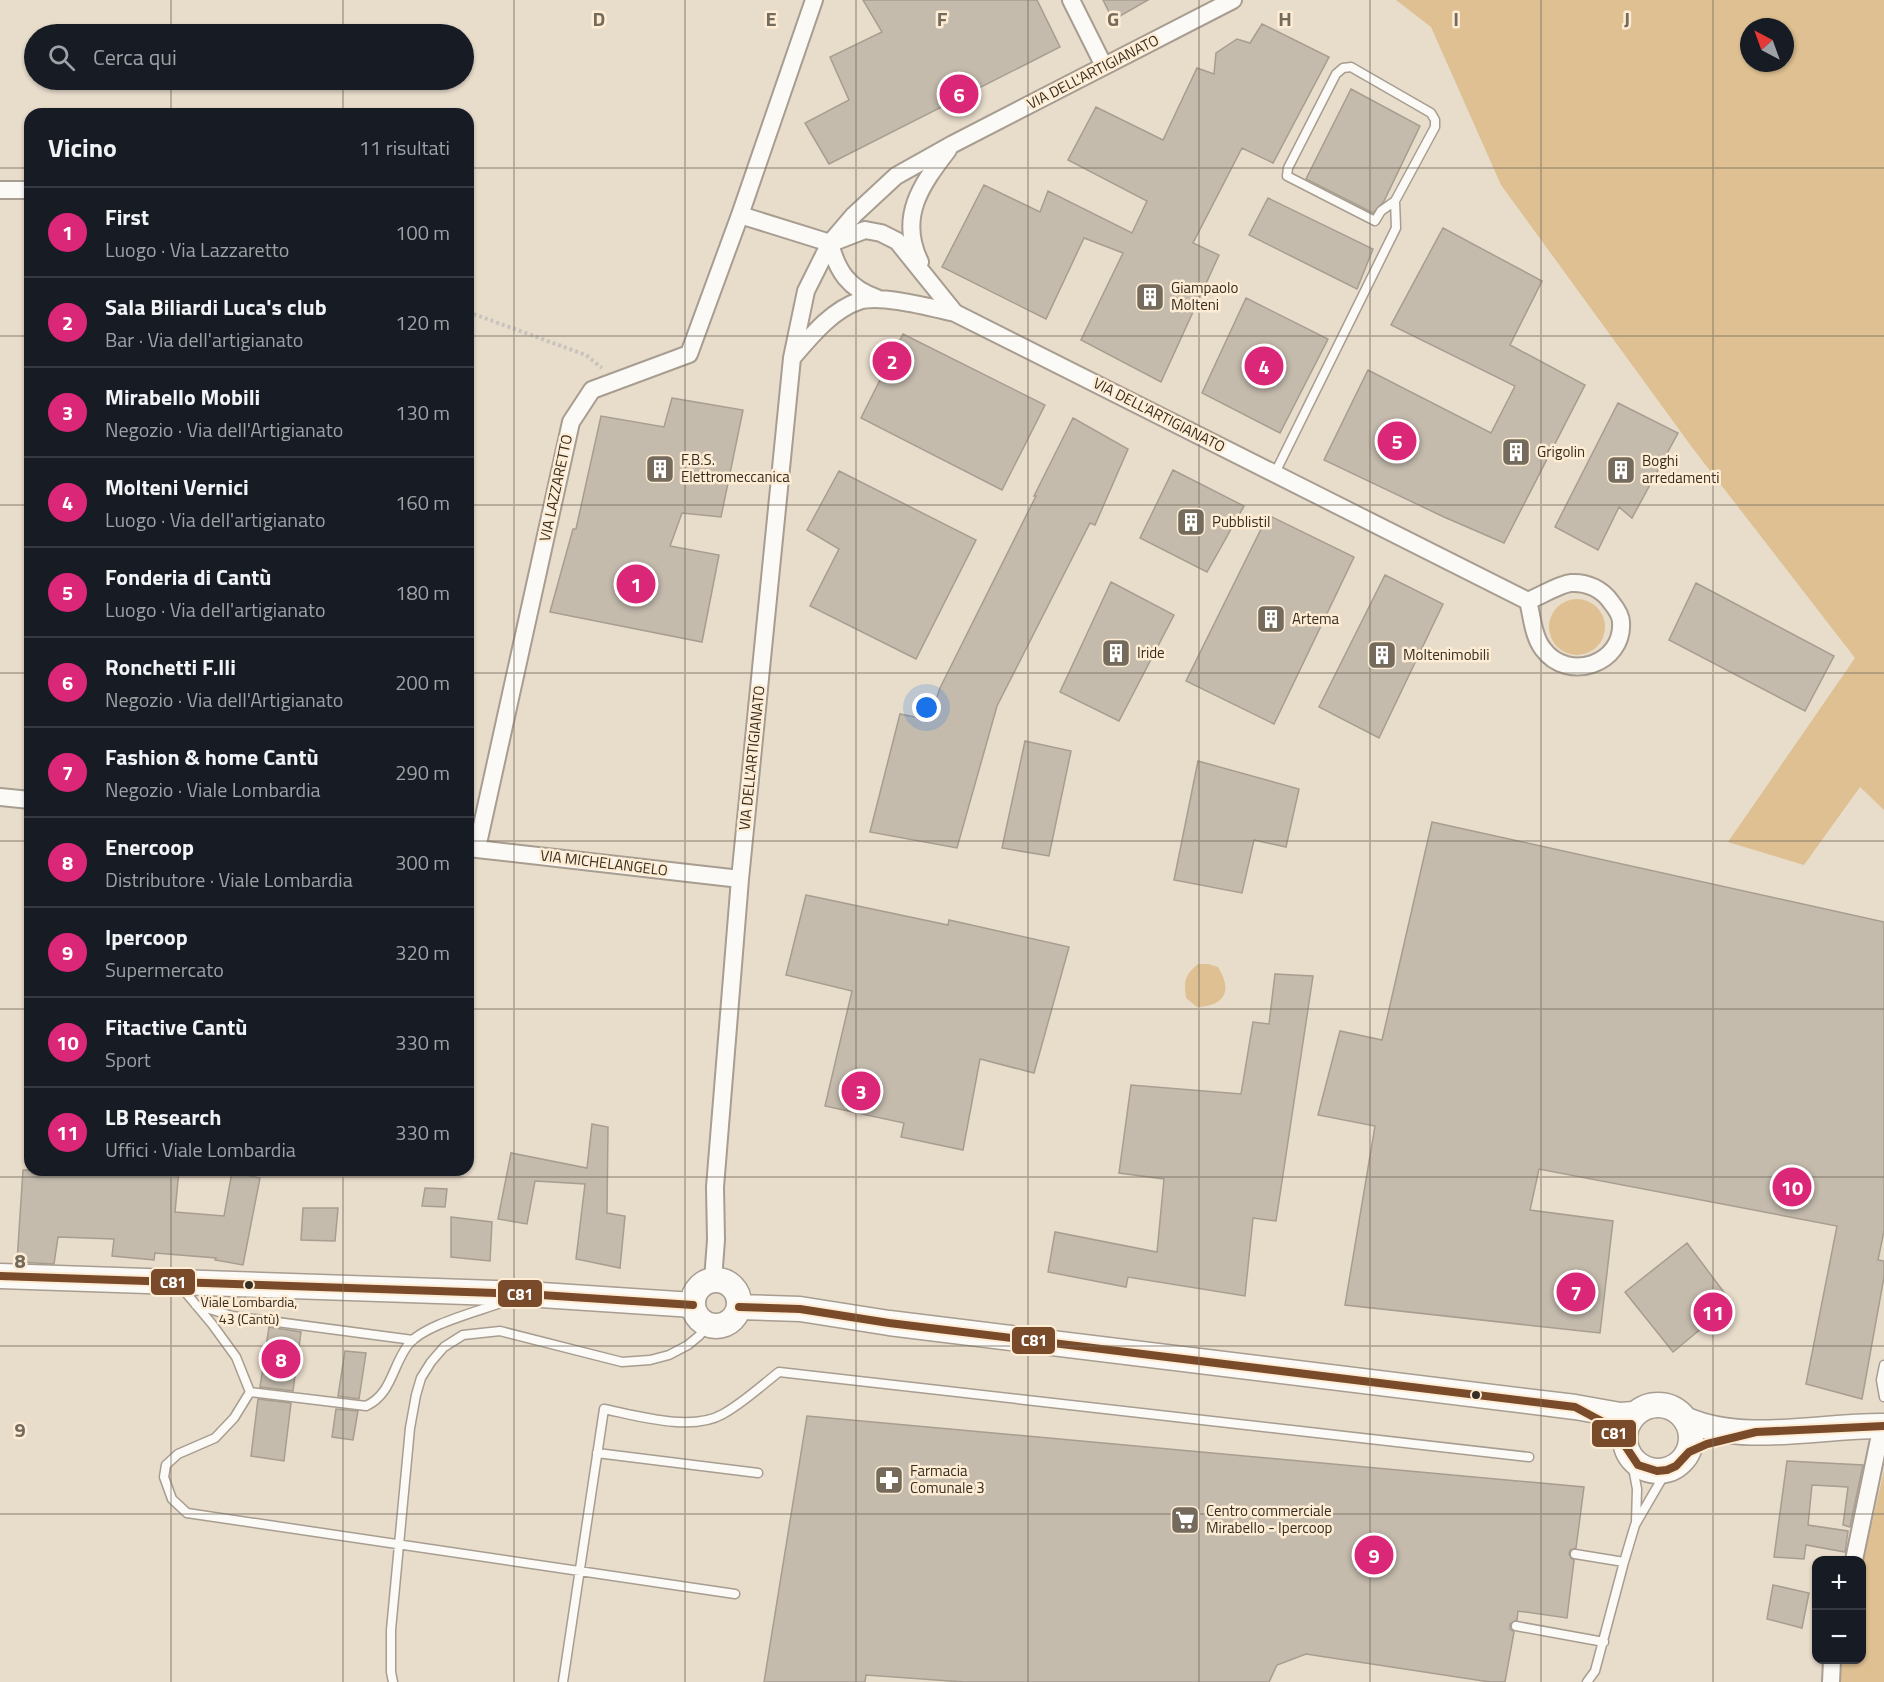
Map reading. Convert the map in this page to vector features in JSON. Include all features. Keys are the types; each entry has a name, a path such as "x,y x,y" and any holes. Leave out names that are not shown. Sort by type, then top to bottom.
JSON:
{"main road":[{"path":"0,1276 526,1294 699,1314 719,1326 736,1314 737,1293 727,1282 713,1280 700,1286 693,1298 699,1314"},
{"path":"738,1307 800,1310 889,1323 1575,1407 1620,1415 1634,1414 1652,1405 1662,1404 1672,1407 1687,1420 1705,1428 1756,1432 1883,1426"},
{"path":"1575,1407 1605,1423 1638,1465 1647,1469 1667,1470 1676,1466 1689,1452 1707,1444 1756,1432"},
{"path":"1629,1452 1626,1430 1634,1414"},
{"path":"1687,1420 1692,1441 1689,1452"}],"street":[{"name":"VIA LAZZARETTO","path":"474,839 571,422 592,390 690,354 814,0"},
{"path":"1071,0 1104,66"},
{"name":"VIA DELL'ARTIGIANATO","path":"713,1280 716,1240 715,1187 740,879 792,358 806,291 830,243 854,215 896,176 953,144 1233,0"},
{"name":"VIA DELL'ARTIGIANATO","path":"928,279 915,252 912,208 922,184 953,144"},
{"path":"0,190 24,190"},
{"path":"740,215 830,243 835,263 845,278 862,293 881,300"},
{"name":"VIA DELL'ARTIGIANATO","path":"830,243 865,230 881,233 897,241 955,314"},
{"name":"VIA DELL'ARTIGIANATO","path":"792,358 816,331 837,314 860,301 881,300 955,314 1528,601"},
{"path":"1569,583 1586,584 1604,593 1615,608 1621,621 1618,641 1605,658 1583,668 1567,666 1552,659 1542,648 1536,637 1528,601 1569,583"},
{"path":"0,797 24,799"},
{"name":"VIA MICHELANGELO","path":"474,848 740,879"},
{"path":"1855,1556 1883,1426"},
{"path":"1831,1682 1832,1664"}],"lane":[{"path":"1275,473 1396,228 1395,201 1435,128 1435,120 1431,113 1351,67 1343,68 1336,74 1288,168 1287,176 1376,221 1381,211 1395,201"},
{"path":"176,1282 236,1358 250,1392"},
{"path":"250,1392 366,1406 376,1401 385,1391 413,1340 435,1326 526,1294"},
{"path":"196,1305 232,1316 413,1340"},
{"path":"393,1682 391,1672 392,1630 410,1428 421,1378 431,1362 444,1347 463,1335 500,1331 622,1362 650,1360 669,1355 688,1345 700,1335 699,1314"},
{"path":"1884,1365 1881,1380 1884,1397"},
{"path":"563,1682 578,1570 604,1410 699,1423 723,1415 780,1372 1528,1457"},
{"path":"250,1392 234,1418 215,1438 178,1454 166,1465 164,1478 172,1499 187,1513 735,1594"},
{"path":"1587,1682 1595,1671 1604,1642 1635,1525 1637,1489 1629,1452"},
{"path":"597,1454 758,1473"},
{"path":"1635,1525 1667,1470"},
{"path":"1575,1554 1624,1562"},
{"path":"1516,1626 1604,1642"}],"path":[{"path":"474,314 586,355 618,380"}],"shaded area":[{"path":"1396,0 1884,0 1884,810 1860,787 1804,865 1728,842 1855,658 1694,450 1501,185 1431,27"},
{"path":"1577,599 1588,601 1597,607 1603,616 1605,627 1603,638 1597,647 1588,653 1577,655 1566,653 1557,647 1551,638 1549,627 1551,616 1557,607 1566,601"},
{"path":"1198,964 1218,967 1223,976 1224,996 1214,1004 1197,1007 1186,998 1186,979"},
{"path":"1884,1471 1884,1682 1841,1682 1841,1664 1866,1664 1866,1556 1864,1556"}],"building":[{"path":"863,0 1037,0 1060,47 829,164 805,123 849,100 830,57 882,32"},
{"path":"1103,0 1148,0 1113,20"},
{"path":"1262,24 1329,57 1273,163 1242,148 1193,243 1219,255 1161,382 1081,340 1123,253 1084,238 1046,319 942,267 984,185 1040,212 1048,191 1132,233 1147,201 1068,160 1096,107 1163,140 1197,68 1214,74 1216,53 1237,39 1250,43"},
{"path":"1351,89 1420,126 1384,201 1373,213 1306,179"},
{"path":"1268,198 1373,249 1357,289 1249,235"},
{"path":"1443,228 1542,281 1510,345 1585,385 1504,543 1324,460 1368,370 1491,433 1515,386 1391,325"},
{"path":"1246,298 1328,339 1280,433 1202,393"},
{"path":"903,334 1045,405 1002,490 861,418"},
{"path":"672,398 743,410 721,517 682,513 670,546 719,555 702,642 550,612 573,529 576,529 601,416 664,427"},
{"name":"Boghi arredamenti","path":"1618,403 1678,433 1632,518 1619,507 1598,550 1555,527"},
{"path":"1073,418 1128,449 1095,525 1090,523 997,706 957,848 870,832 900,714 929,720 940,688"},
{"name":"Pubblistil","path":"1173,470 1244,506 1207,572 1140,538"},
{"path":"839,471 976,540 916,659 810,606 839,549 807,530"},
{"name":"Artema","path":"1268,515 1354,557 1274,724 1186,681"},
{"name":"Moltenimobili","path":"1385,575 1443,604 1379,738 1319,707"},
{"name":"Iride","path":"1111,582 1174,615 1119,721 1060,692"},
{"path":"1696,583 1834,656 1805,711 1669,640"},
{"path":"1025,741 1071,751 1049,856 1002,848"},
{"path":"1198,761 1299,789 1286,847 1254,840 1242,893 1174,880"},
{"path":"1432,822 1884,922 1884,1231 1878,1260 1884,1261 1884,1277 1862,1399 1806,1384 1837,1226 1539,1169 1530,1210 1613,1221 1600,1333 1345,1305 1375,1126 1318,1115 1340,1031 1382,1040"},
{"path":"806,895 948,925 949,920 1069,947 1034,1073 980,1059 963,1150 901,1137 904,1123 825,1106 852,991 786,975"},
{"path":"1275,974 1313,976 1276,1221 1253,1218 1245,1296 1128,1277 1126,1287 1048,1272 1055,1232 1157,1252 1164,1179 1119,1173 1131,1085 1241,1094 1253,1022 1269,1024"},
{"path":"592,1124 608,1127 607,1213 625,1216 620,1268 576,1259 585,1184 535,1181 527,1224 498,1219 511,1153 587,1168"},
{"path":"23,1170 24,1176 178,1176 175,1212 224,1216 231,1176 260,1178 243,1265 215,1260 216,1258 155,1253 154,1260 112,1256 114,1239 58,1237 54,1264 17,1262"},
{"path":"425,1188 447,1189 445,1207 422,1206"},
{"path":"303,1208 338,1208 335,1241 301,1240"},
{"path":"451,1217 492,1222 490,1261 451,1257"},
{"path":"1687,1243 1732,1303 1673,1352 1625,1292"},
{"path":"269,1327 301,1332 293,1391 260,1387"},
{"path":"345,1351 366,1353 359,1399 338,1396"},
{"path":"258,1399 291,1403 284,1461 251,1456"},
{"path":"336,1409 358,1411 353,1440 332,1437"},
{"name":"Centro commerciale Mirabello - Ipercoop","path":"807,1416 1584,1487 1576,1548 1570,1550 1569,1554 1574,1560 1567,1618 1518,1611 1517,1620 1510,1624 1510,1629 1514,1632 1505,1682 1490,1682 1306,1654 1277,1665 1269,1682 964,1682 866,1675 865,1682 764,1682"},
{"path":"1787,1461 1863,1465 1850,1527 1843,1525 1848,1487 1812,1485 1808,1525 1848,1531 1845,1552 1806,1545 1804,1559 1774,1557"},
{"path":"1773,1585 1809,1593 1802,1628 1767,1619"}],"transit line":[{"name":"C81","path":"0,1276 526,1294 693,1305"},
{"name":"C81","path":"739,1307 800,1309 889,1323 1575,1407 1605,1423 1638,1465 1657,1471 1676,1466 1689,1452 1707,1444 1756,1432 1884,1426"}],"place":[{"name":"Ronchetti F.lli","path":"959,94"},
{"name":"Giampaolo Molteni","path":"1150,297"},
{"name":"Sala Biliardi Luca's club","path":"892,361"},
{"name":"Molteni Vernici","path":"1264,366"},
{"name":"Fonderia di Cantù","path":"1397,441"},
{"name":"Grigolin","path":"1516,452"},
{"name":"F.B.S. Elettromeccanica","path":"660,469"},
{"name":"Boghi arredamenti","path":"1621,470"},
{"name":"Pubblistil","path":"1191,522"},
{"name":"First","path":"636,584"},
{"name":"Artema","path":"1271,619"},
{"name":"Iride","path":"1116,653"},
{"name":"Moltenimobili","path":"1382,655"},
{"name":"Mirabello Mobili","path":"861,1091"},
{"name":"Fitactive Cantù","path":"1792,1187"},
{"name":"Viale Lombardia, 43 (Cantù)","path":"249,1285"},
{"name":"Fashion & home Cantù","path":"1576,1292"},
{"name":"LB Research","path":"1713,1312"},
{"name":"Enercoop","path":"281,1359"},
{"name":"Farmacia Comunale 3","path":"889,1480"},
{"name":"Centro commerciale Mirabello - Ipercoop","path":"1185,1520"},
{"name":"Ipercoop","path":"1374,1555"}]}
